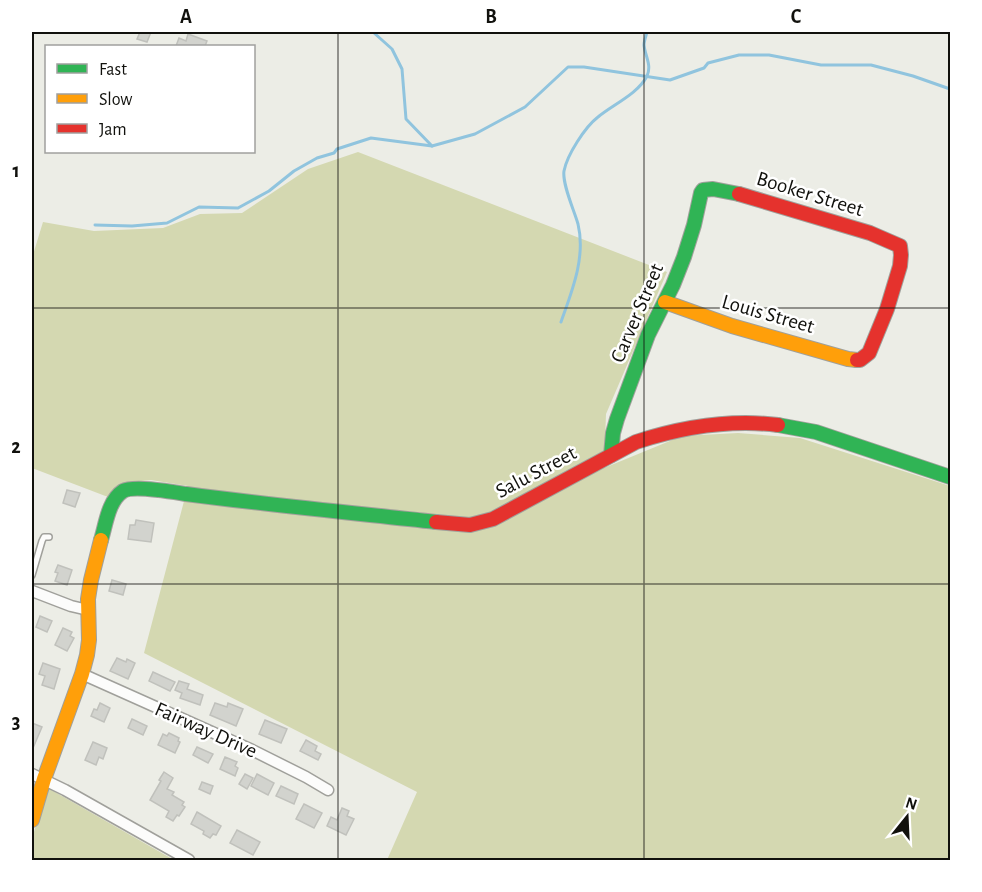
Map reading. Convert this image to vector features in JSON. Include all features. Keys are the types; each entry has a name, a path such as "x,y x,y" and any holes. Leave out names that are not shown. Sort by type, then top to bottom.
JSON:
{"street":[{"name":"Booker Street","path":"705,189 727,191 762,201 870,234 900,246 902,257 886,311 869,353 861,360"},
{"name":"Carver Street","path":"611,455 617,419 648,335 684,257 701,193 705,189"},
{"name":"Louis Street","path":"665,302 703,317 765,336 848,359 861,360"},
{"name":"Salu Street","path":"88,610 91,580 108,515 117,497 129,489 156,490 261,504 470,525 493,519 645,439 681,429 730,423 768,424 816,432 951,477"},
{"path":"32,591 88,610 89,639 82,674 38,776 32,820"},
{"name":"Fairway Drive","path":"82,674 252,750 328,790"},
{"path":"38,776 189,861"}],"lane":[{"path":"32,575 42,541 44,537 49,537"}],"green space":[{"path":"358,152 667,272 606,414 604,468 682,436 738,433 800,438 950,486 950,860 387,860 417,792 144,653 188,486 151,480 123,483 108,497 32,468 32,258 43,222 94,231 163,228 200,214 242,213 308,169"},
{"path":"48,788 174,860 32,860 32,838"}],"building":[{"path":"140,32 151,32 147,42 137,39"},
{"path":"188,34 207,41 205,45 176,45 179,38 186,41"},
{"path":"67,490 80,493 75,507 63,503"},
{"path":"136,520 154,523 151,542 128,539 130,525 135,525"},
{"path":"58,565 72,570 67,585 55,581"},
{"path":"112,580 126,584 123,595 109,591"},
{"path":"40,616 52,621 47,632 36,627"},
{"path":"63,628 72,632 70,636 74,638 67,651 55,645"},
{"path":"117,658 135,663 128,679 110,671"},
{"path":"43,663 60,669 54,689 42,685 45,676 39,674"},
{"path":"153,672 175,682 170,691 149,681"},
{"path":"179,681 189,684 187,689 203,695 200,705 180,698 182,693 175,690"},
{"path":"100,703 110,708 104,722 91,716"},
{"path":"215,703 227,707 228,703 243,709 236,726 210,715"},
{"path":"132,719 147,726 143,735 128,728"},
{"path":"265,720 287,729 281,743 259,734"},
{"path":"32,723 42,727 33,748 32,748"},
{"path":"169,733 179,738 180,742 175,753 158,745 163,734 167,736"},
{"path":"306,740 317,746 315,751 321,754 318,760 300,751"},
{"path":"93,742 107,748 103,759 99,757 96,765 85,760"},
{"path":"197,747 213,754 208,763 193,755"},
{"path":"225,757 237,762 235,766 238,768 235,776 220,769"},
{"path":"164,772 173,778 167,789 174,792 172,795 184,802 182,805 185,807 173,821 166,817 169,811 150,800"},
{"path":"245,774 253,778 247,789 239,784"},
{"path":"257,774 274,783 268,795 251,786"},
{"path":"202,782 213,786 210,794 199,789"},
{"path":"281,786 298,794 294,804 276,796"},
{"path":"304,804 322,813 314,828 296,819"},
{"path":"342,808 349,811 347,816 354,819 346,835 327,826 331,817 337,820"},
{"path":"197,812 221,826 216,835 213,834 210,838 203,834 204,831 191,824"},
{"path":"237,830 260,842 253,855 230,843"}],"waterway":[{"path":"373,32 392,49 402,69 406,119 432,146"},
{"path":"561,322 577,274 580,249 578,224 565,183 566,164 588,127 638,88 647,76 649,64 644,45 647,32"},
{"path":"95,225 132,226 167,223 199,207 238,208 269,191 294,171 317,158 371,138 432,146 475,134 525,107 568,67 584,67 670,80 704,68 708,63 739,55 769,55 821,65 871,65 950,89"}],"traffic: fast":[{"path":"611,455 617,419 648,335 684,257 701,193 703,190 713,189 739,194"},
{"path":"778,425 816,432 950,477"},
{"path":"101,540 108,513 114,501 118,495 128,489 436,522"}],"traffic: slow":[{"path":"665,302 732,326 857,360"},
{"path":"32,820 87,655 88,599 101,540"}],"traffic: jam":[{"path":"739,194 870,233 900,246 900,266 887,309 869,353 857,360"},
{"path":"436,522 470,525 493,519 636,442 653,437 688,428 724,424 778,425"}]}
